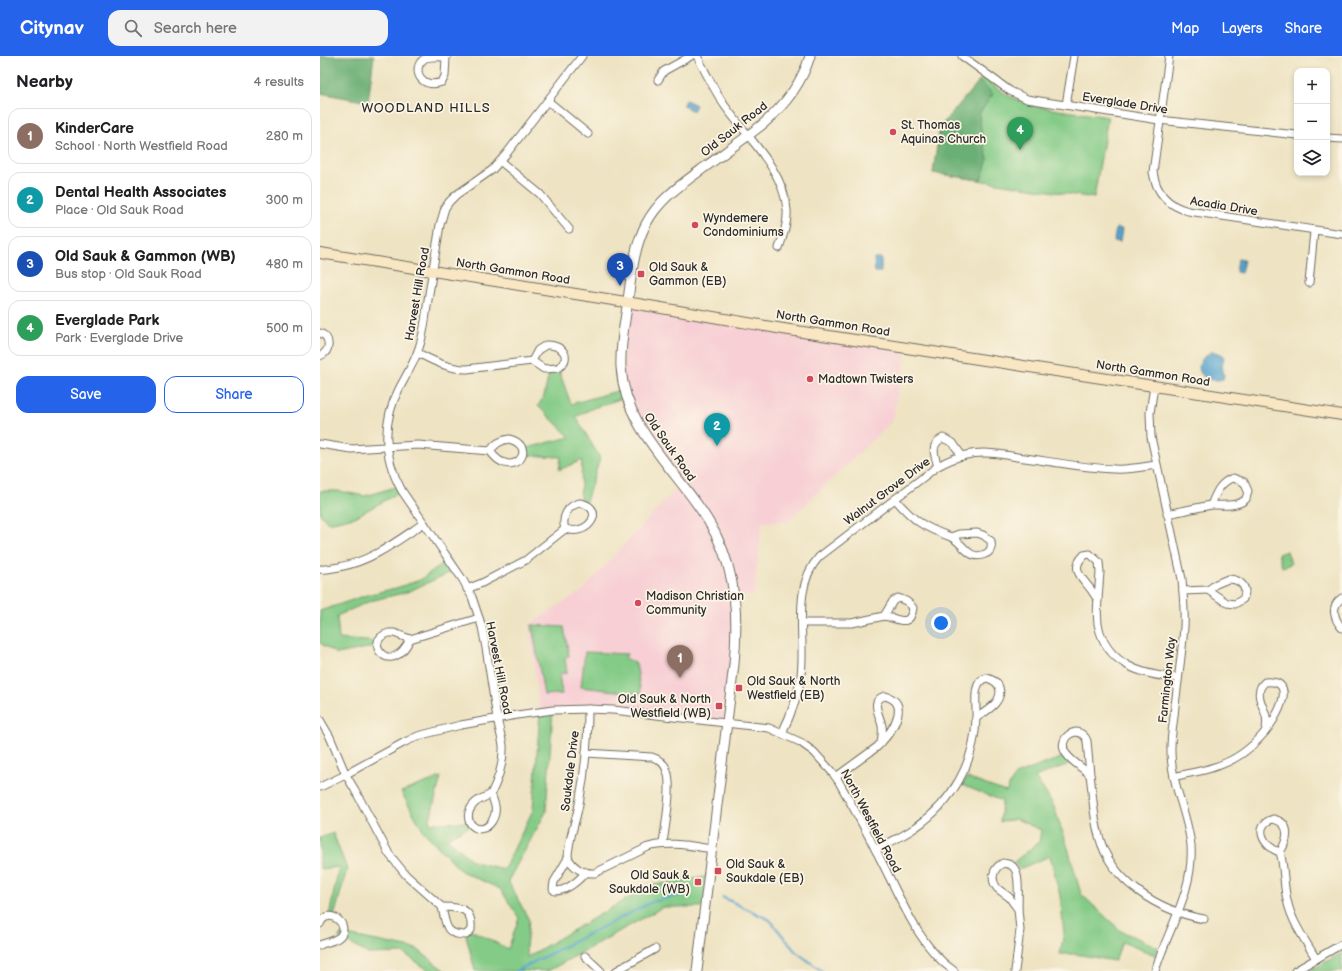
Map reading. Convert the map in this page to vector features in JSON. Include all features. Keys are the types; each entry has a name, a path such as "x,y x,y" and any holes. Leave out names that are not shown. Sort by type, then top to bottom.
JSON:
{"main road":[{"name":"North Gammon Road","path":"320,253 783,329 1342,415"}],"street":[{"name":"Harvest Hill Road","path":"491,794 501,772 503,745 497,718 486,648 479,618 472,597 463,580 396,480 389,459 387,430 390,412 398,391 418,353 440,225 445,208 454,197 484,176 500,161 582,56"},
{"path":"658,80 664,70 691,56"},
{"path":"696,56 725,106 773,171 784,193 787,211 779,248"},
{"name":"Old Sauk Road","path":"697,971 717,805 729,733 727,723 734,664 736,603 731,576 721,545 708,520 643,433 629,405 624,389 621,366 621,342 635,258 646,224 662,202 685,182 769,120 793,92 801,78 810,56"},
{"name":"Everglade Drive","path":"962,56 1001,85 1018,95 1038,101 1159,120 1294,135"},
{"path":"1066,105 1074,56"},
{"name":"Acadia Drive","path":"1169,56 1153,172 1158,190 1170,204 1188,212 1342,234"},
{"path":"447,57 445,76 442,82 429,84 420,79 418,68 424,58 447,57"},
{"path":"548,101 588,134"},
{"path":"1330,138 1342,139"},
{"path":"500,161 540,194 569,229"},
{"path":"1309,283 1314,231"},
{"path":"320,333 325,334 328,338 328,347 325,353 320,356"},
{"path":"418,353 440,364 467,370 532,360 544,368 554,369 562,365 566,356 561,348 546,345 538,350 532,360"},
{"name":"Farmington Way","path":"1154,386 1150,424 1151,437 1182,579 1183,591 1184,628 1171,747 1174,777 1189,830 1191,855 1188,884 1155,971"},
{"path":"938,466 934,450 935,444 938,440 943,438 953,443 962,456"},
{"path":"320,444 351,449 425,446 490,451 498,460 503,463 510,464 520,461 523,454 521,445 509,439 499,442 490,451"},
{"name":"Walnut Grove Drive","path":"782,733 794,706 801,675 803,590 808,571 819,557 938,466 949,460 962,456 983,453 1002,454 1115,470 1156,464"},
{"path":"1167,514 1211,505 1231,505 1243,502 1248,494 1244,482 1233,478 1225,482 1220,487 1211,505"},
{"path":"895,499 917,521 951,536 970,554 975,556 985,554 989,552 992,547 990,540 984,535 977,533 951,536"},
{"path":"467,589 511,569 526,560 565,529 579,530 583,528 594,518 594,512 585,504 576,504 565,515 565,529"},
{"path":"320,570 326,570 365,560 387,548 424,523"},
{"path":"1098,599 1078,574 1080,559 1084,555 1090,554 1099,562 1100,572 1097,616 1104,641 1112,654 1122,662 1139,671 1148,674 1178,678"},
{"path":"1183,591 1208,590 1224,580 1232,579 1243,584 1246,592 1243,599 1235,604 1227,603 1208,590"},
{"path":"1342,598 1335,604 1334,612 1337,622 1342,628"},
{"path":"802,623 852,623 884,616"},
{"path":"410,639 406,648 397,656 388,657 380,654 378,650 379,639 386,633 394,633 410,639 479,618"},
{"path":"876,850 916,828 932,815 952,793 965,770 971,753 976,718 976,693 979,682 987,678 994,680 1000,691 999,698 996,703 976,718"},
{"path":"1174,777 1213,768 1230,761 1250,749 1266,732 1276,717 1283,697 1283,688 1279,683 1275,682 1265,682 1262,684 1260,690 1260,701 1265,712 1267,722 1266,732"},
{"path":"836,777 877,747 893,728 898,709 896,701 885,696 881,697 876,705 882,728 881,742"},
{"name":"North Westfield Road","path":"320,786 346,775 418,736 497,718 553,710 613,710 762,727 782,733 800,742 814,752 836,777 923,940 940,960 954,971"},
{"name":"Saukdale Drive","path":"568,858 569,842 579,806 586,753 588,710"},
{"path":"320,720 330,737 346,775 389,854 406,875 442,907 465,911 470,916 472,921 471,930 466,935 457,935 451,931 445,922 442,907"},
{"path":"1090,775 1067,755 1064,750 1064,740 1066,736 1071,733 1081,733 1086,736 1089,749 1094,810 1102,846 1110,861 1125,881 1138,892 1178,912 1204,919"},
{"path":"586,753 652,757 658,759 664,764 667,771 669,785 663,843"},
{"path":"491,794 496,805 494,816 487,827 484,829 478,828 469,822 469,812 474,804 491,794"},
{"path":"1280,852 1268,847 1262,838 1263,826 1269,820 1279,820 1282,822 1287,832 1280,852 1284,889 1291,914 1316,960"},
{"path":"586,872 581,878 568,887 560,891 555,891 553,889 554,882 568,858 576,868 586,872 595,873 648,847 663,843 712,850"},
{"path":"1015,971 1020,930 1018,885 1016,871 1011,865 1003,863 998,865 994,870 993,876 995,885 1018,909"},
{"path":"320,924 323,918 334,916 339,920 343,928 342,934 338,938 320,945"},
{"path":"1295,971 1342,944"},
{"path":"616,971 655,949"},
{"path":"585,956 601,971"}],"shaded area":[{"path":"628,303 907,348 892,421 787,522 762,522 754,596 735,594 727,723 613,710 540,712 529,625 583,590 681,483 643,433 622,378"}],"green space":[{"path":"320,56 374,56 368,102 320,93"},
{"path":"983,77 1011,97 1033,105 1108,117 1094,198 933,173 940,127"},
{"path":"979,81 993,94 979,114 982,137 988,159 981,180 933,173 940,127"},
{"path":"558,368 571,404 624,389 626,397 593,408 576,417 600,458 585,504 580,503 582,460 559,470 561,457 523,455 523,449 570,437 538,406 544,396 550,369"},
{"path":"399,486 402,491 355,517 328,523 320,514 320,491 338,491 365,496"},
{"path":"1287,551 1291,564 1282,567 1278,554"},
{"path":"449,559 456,570 407,592 370,601 337,616 339,639 378,642 378,646 337,654 320,643 320,611 367,595 420,580"},
{"path":"532,625 564,627 569,656 565,658 567,673 559,674 562,694 544,695"},
{"path":"585,652 627,654 625,658 636,663 641,694 581,687"},
{"path":"553,710 546,812 508,881 529,920 526,947 527,957 649,886 709,876 705,907 663,907 548,971 475,971 466,935 471,930 508,949 519,918 500,889 461,871 424,832 401,792 441,777 429,823 469,822 472,825 447,838 474,862 504,869 533,810 540,712"},
{"path":"1063,757 1069,764 1035,777 1053,804 1068,848 1081,894 1121,931 1158,947 1155,955 1122,942 1115,961 1075,954 1060,954 1064,933 1060,896 1050,856 1019,869 1014,862 1039,842 1041,830 1016,819 1000,822 1002,801 962,785 967,778 1006,792 1015,775"},
{"path":"333,833 347,869 334,917 329,916 339,867 320,869 320,838"},
{"path":"342,934 417,949 445,971 430,971 403,953 368,954 338,937"},
{"path":"1342,953 1342,971 1309,971"}],"water":[{"path":"686,100 696,105 693,111 683,106"},
{"path":"1116,228 1122,229 1120,242 1114,241"},
{"path":"874,258 881,258 881,272 875,272"},
{"path":"1238,259 1244,260 1241,273 1236,272"},
{"path":"1211,352 1218,353 1224,357 1222,365 1224,376 1223,379 1209,379 1200,373 1200,363 1204,357"}],"waterway":[{"path":"516,971 652,902 689,893"},
{"path":"722,897 770,920 795,951 822,971"}],"place":[{"name":"St. Thomas Aquinas Church","path":"893,132"},
{"name":"Everglade Park","path":"1020,150"},
{"name":"Wyndemere Condominiums","path":"695,225"},
{"name":"Old Sauk & Gammon (EB)","path":"641,274"},
{"name":"Old Sauk & Gammon (WB)","path":"620,286"},
{"name":"Madtown Twisters","path":"810,379"},
{"name":"Dental Health Associates","path":"717,446"},
{"name":"Madison Christian Community","path":"638,603"},
{"name":"KinderCare","path":"680,678"},
{"name":"Old Sauk & North Westfield (EB)","path":"739,688"},
{"name":"Old Sauk & North Westfield (WB)","path":"719,706"},
{"name":"Old Sauk & Saukdale (EB)","path":"718,871"},
{"name":"Old Sauk & Saukdale (WB)","path":"698,882"}],"district":[{"name":"WOODLAND HILLS","path":"426,107"}]}
